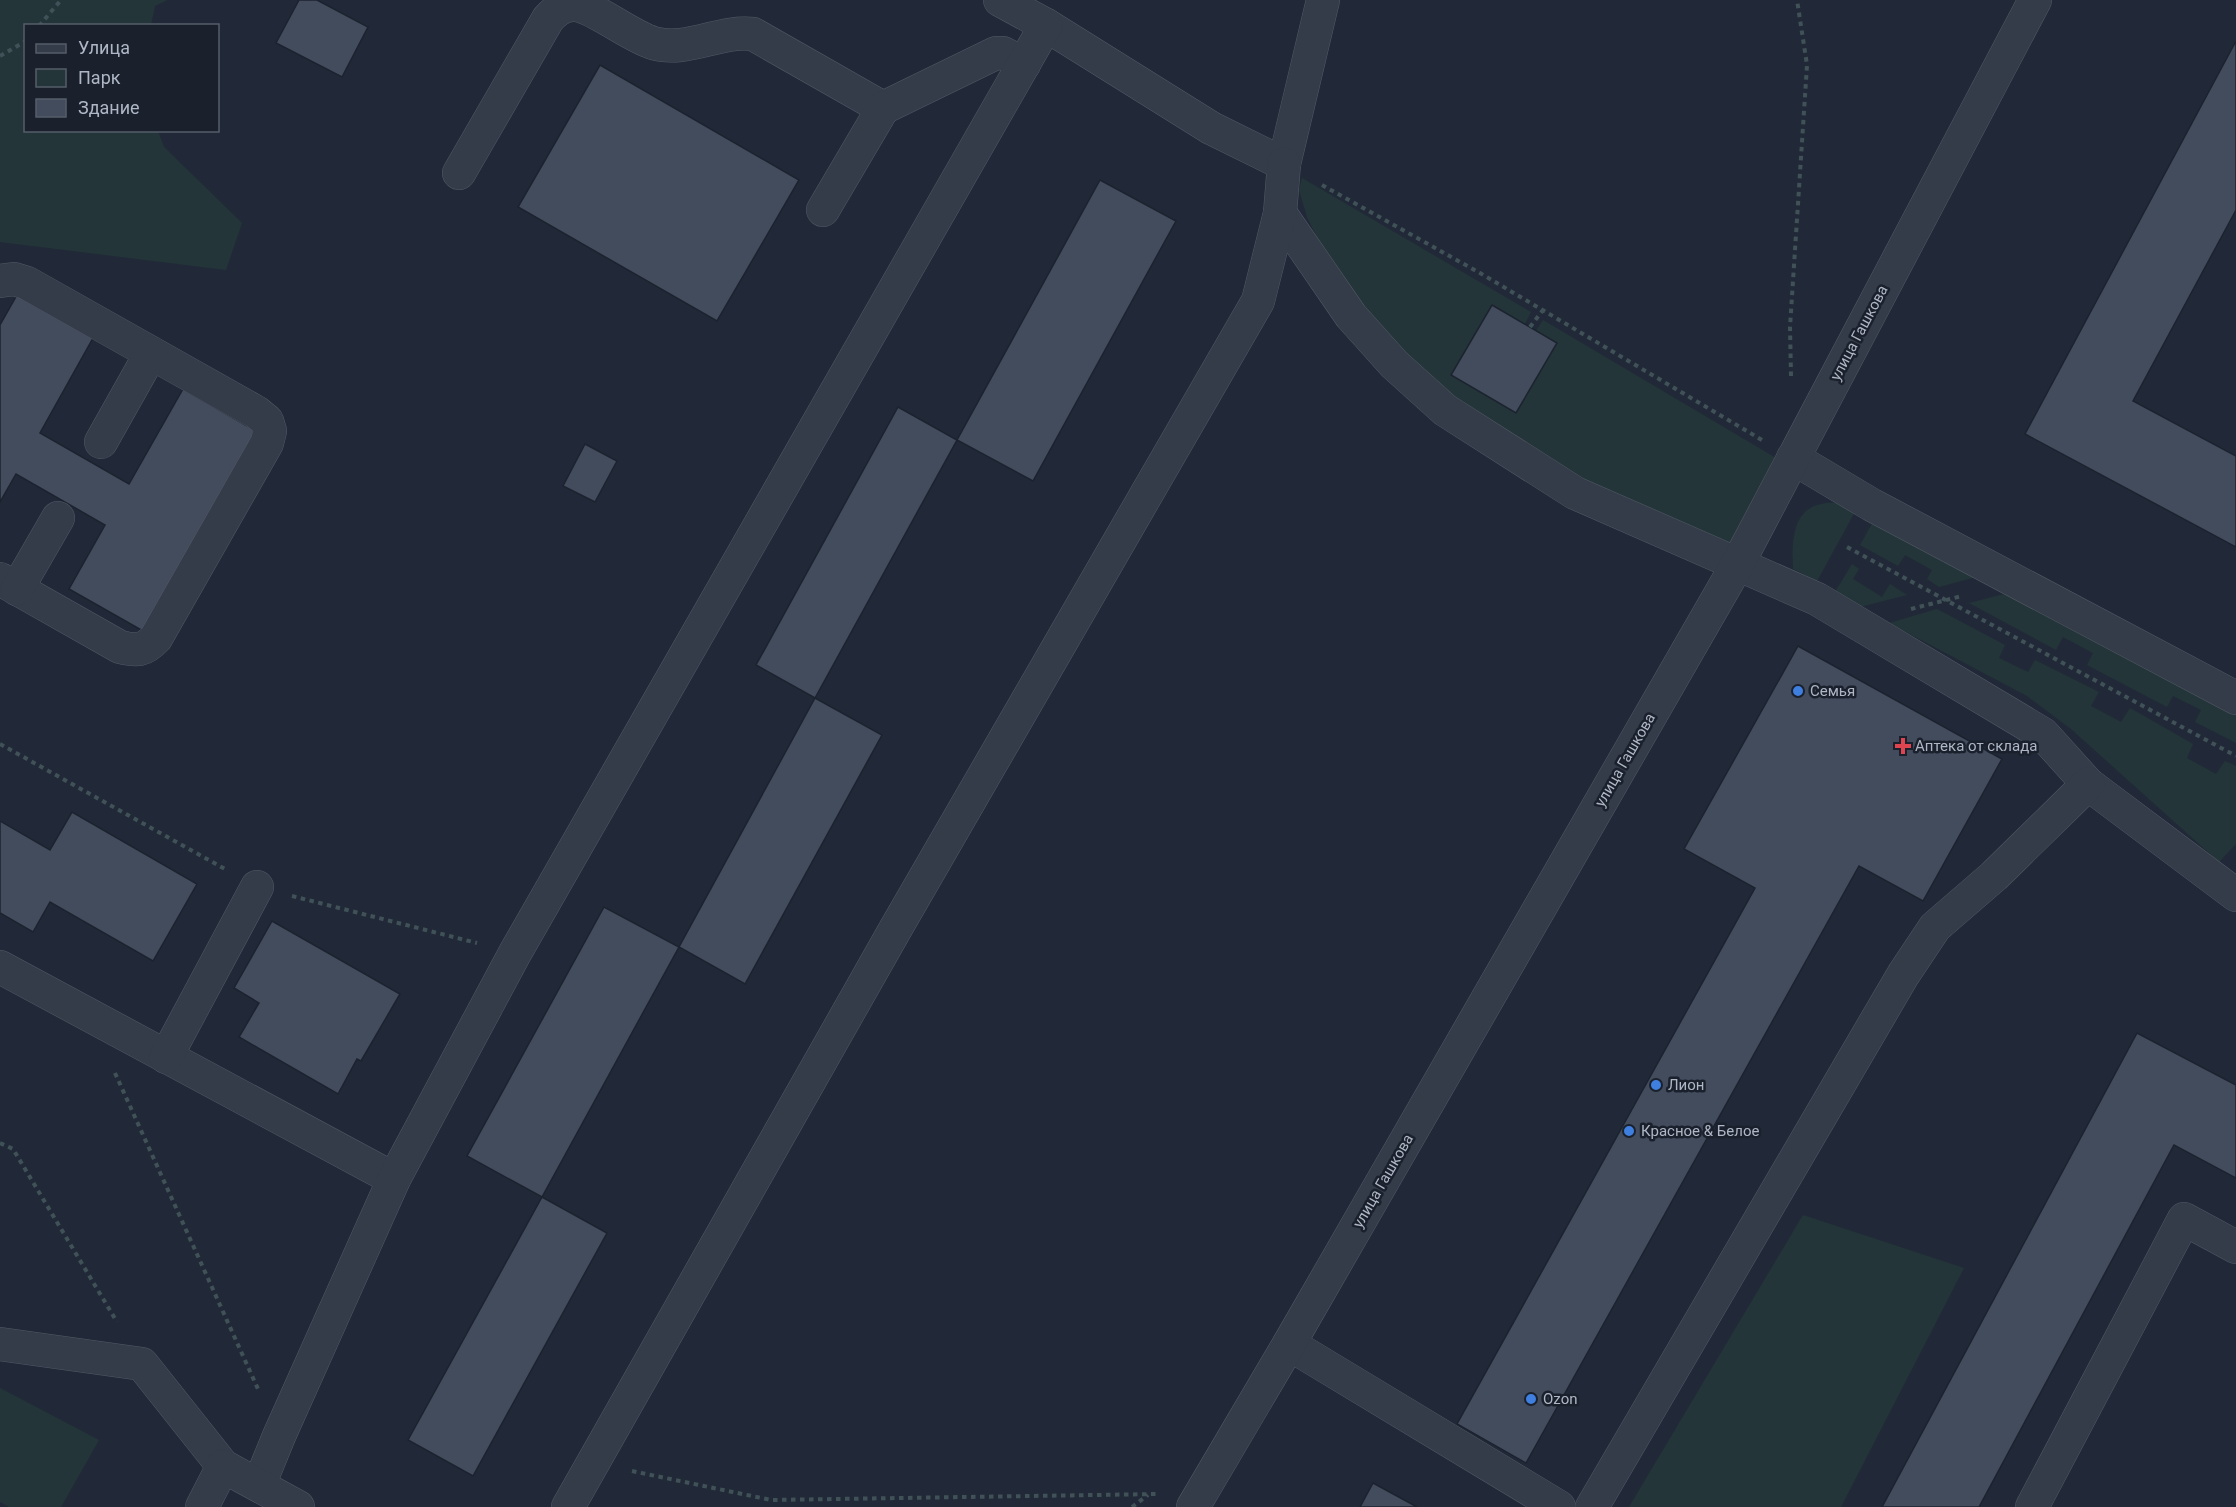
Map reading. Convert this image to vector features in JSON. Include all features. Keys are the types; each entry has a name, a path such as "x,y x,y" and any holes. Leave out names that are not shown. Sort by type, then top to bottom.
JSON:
{"street":[{"path":"1000,0 1046,25 1211,128 1284,164"},
{"path":"568,1507 902,918 1258,301 1280,213 1284,164 1323,0"},
{"name":"улица Гашкова","path":"1197,1500 1737,565 2035,0"},
{"path":"459,173 548,19 558,8 574,4 655,44 689,44 723,34 739,32 753,34 883,108"},
{"path":"259,1485 394,1179 515,953 1046,25"},
{"path":"823,210 883,108 996,53 1003,53 1024,64"},
{"path":"1280,213 1351,316 1394,364 1445,410 1575,493 1817,599 2043,734 2088,783 2236,895"},
{"path":"0,281 14,279 27,283 256,412 267,421 270,432 267,443 156,638 147,648 137,651 120,647 9,584 58,518"},
{"path":"101,442 152,353"},
{"path":"1793,458 1872,505 2236,698"},
{"path":"1592,1507 1897,985 1935,927 1994,876 2088,783"},
{"path":"166,1057 257,887"},
{"path":"0,967 394,1179"},
{"path":"2032,1507 2184,1219 2236,1248"},
{"path":"0,1344 142,1364 223,1466 298,1507"},
{"path":"1289,1344 1559,1507"},
{"path":"202,1507 223,1466"}],"path":[{"path":"41,24 61,0"},
{"path":"1791,387 1790,327 1807,65 1797,0"},
{"path":"0,56 24,42"},
{"path":"1284,164 1480,273 1793,458"},
{"path":"1530,327 1542,310"},
{"path":"1846,547 2236,756"},
{"path":"1858,623 2020,582"},
{"path":"0,744 257,887 515,953"},
{"path":"113,1068 279,1436"},
{"path":"0,1143 14,1149 142,1364"},
{"path":"593,1463 771,1500 1148,1495 1197,1500"},
{"path":"1132,1507 1148,1495"}],"green space":[{"path":"0,0 167,0 155,6 151,24 24,24 24,132 158,132 164,147 242,223 226,270 0,242"},
{"path":"1302,178 1531,312 1525,324 1516,413 1557,343 1536,331 1543,320 1776,458 1729,551 1568,474 1459,404 1393,349 1327,258 1307,217 1299,190"},
{"path":"1841,502 1856,510 1817,581 1793,569 1795,530 1804,513 1811,508 1824,503"},
{"path":"1874,520 1976,577 1939,587 1927,579 1932,570 1905,555 1898,566 1860,545"},
{"path":"1852,564 1859,569 1853,579 1882,597 1890,584 1907,595 1860,607 1835,592"},
{"path":"2008,593 2236,713 2236,743 2195,722 2201,710 2173,696 2167,707 2087,665 2093,653 2063,637 2056,650 1969,603"},
{"path":"1937,609 2005,645 1999,658 2028,672 2035,660 2099,692 2091,706 2121,722 2130,708 2193,744 2187,758 2216,774 2225,761 2236,766 2236,844 2219,862 2071,729 2027,696 1889,623"},
{"path":"1803,1215 1964,1268 1841,1507 1629,1507"},
{"path":"0,1388 99,1440 61,1507 9,1507 0,1502"}],"building":[{"path":"299,0 317,0 368,27 342,77 276,43"},
{"path":"2236,41 2236,210 2133,401 2236,456 2236,547 2025,434"},
{"path":"600,65 799,180 717,321 518,207"},
{"path":"1100,180 1176,221 1033,481 957,440"},
{"path":"17,295 93,338 40,433 129,484 183,389 256,431 143,631 69,589 105,525 16,474 0,502 0,325"},
{"path":"1492,305 1557,343 1516,413 1451,375"},
{"path":"898,407 957,440 815,698 756,665"},
{"path":"585,444 617,461 595,502 563,486"},
{"path":"1798,646 2002,759 1923,901 1859,866 1526,1463 1457,1424 1755,888 1684,849"},
{"path":"815,698 882,735 745,984 679,947"},
{"path":"72,812 197,884 153,961 50,902 33,932 0,913 0,821 50,850"},
{"path":"604,907 679,947 542,1197 467,1156"},
{"path":"272,921 400,994 361,1061 357,1059 338,1094 239,1037 259,1003 234,988"},
{"path":"2137,1033 2236,1085 2236,1178 2174,1145 1979,1507 1882,1507"},
{"path":"542,1197 607,1233 473,1476 408,1440"},
{"path":"1373,1483 1417,1507 1360,1507"}],"place":[{"name":"Семья","path":"1798,691"},
{"name":"Аптека от склада","path":"1903,746"},
{"name":"Лион","path":"1656,1085"},
{"name":"Красное & Белое","path":"1629,1131"},
{"name":"Ozon","path":"1531,1399"}]}
